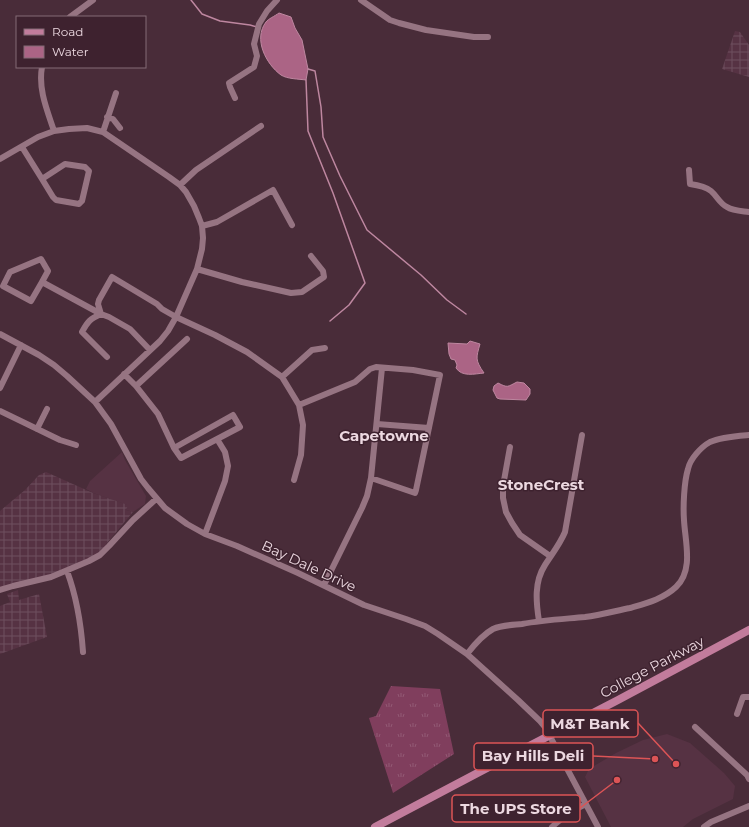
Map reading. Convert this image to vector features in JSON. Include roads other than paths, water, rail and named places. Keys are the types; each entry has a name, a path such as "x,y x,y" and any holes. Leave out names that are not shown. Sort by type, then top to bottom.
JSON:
{"main road":[{"name":"College Parkway","path":"375,827 749,630"}],"street":[{"path":"71,16 93,0"},
{"path":"235,98 230,87 230,83 254,67 257,56 254,44 256,32 267,11 277,0"},
{"path":"361,0 390,20 398,23 426,30 474,37 488,37"},
{"path":"42,68 42,95 54,131"},
{"path":"103,132 116,92"},
{"path":"107,117 113,119 120,128"},
{"path":"180,185 196,170 261,126"},
{"path":"0,159 38,137 54,131 87,128 103,132 180,185 194,206 202,226 202,249 197,269 176,317 168,331 160,341 95,402"},
{"path":"22,147 53,197 56,200 79,204 82,201 89,171 85,167 64,164 42,179"},
{"path":"689,170 690,184 698,185 710,190 720,202 728,208 749,212"},
{"path":"202,226 217,222 273,190 292,225"},
{"path":"197,269 242,282 292,293 302,292 324,277 324,271 312,256"},
{"path":"41,259 48,271 42,282 31,301 2,286 10,272 41,259"},
{"path":"101,314 98,304 99,300 112,276 176,317 247,352 282,377 299,405 303,425 301,454 294,480"},
{"path":"42,282 130,329 150,350"},
{"path":"101,314 92,318 82,332 107,357"},
{"name":"Bay Dale Drive","path":"0,334 39,355 54,365 95,402 111,424 141,479 156,499 187,524 205,534 244,549 324,585 364,605 425,626 467,654 540,721 550,735 598,827"},
{"path":"136,386 187,339"},
{"path":"0,388 21,346"},
{"path":"282,377 312,350 325,348"},
{"path":"299,405 355,382 370,369 376,367 413,370 440,375 416,490 414,493 371,478"},
{"path":"324,585 367,496 371,478 382,368"},
{"path":"124,374 136,386 158,414 174,448 181,458 240,427 234,414 174,448"},
{"path":"37,429 47,409"},
{"path":"0,411 60,440 76,445"},
{"path":"377,424 429,428"},
{"path":"539,621 537,605 538,580 550,556 561,542 565,532 582,435"},
{"path":"467,654 483,636 493,629 502,626 587,617 642,605 654,601 677,586 684,577 686,565 687,550 684,497 688,468 693,458 710,442 720,438 749,435"},
{"path":"205,534 225,481 228,466 225,452 217,440"},
{"path":"510,447 503,486 503,498 506,512 520,535 550,556"},
{"path":"0,590 43,579 67,571 89,561 109,546 135,517 156,499"},
{"path":"67,571 76,597 83,652"},
{"path":"737,714 743,697 749,697"},
{"path":"694,727 748,776"},
{"path":"552,827 563,817 586,804"},
{"path":"704,827 711,822 749,806"}],"water":[{"path":"279,13 291,17 302,40 308,69 306,80 281,75 270,64 263,51 261,43 262,29 267,21"},
{"path":"470,341 480,344 477,359 484,373 462,373 456,368 457,365 455,360 451,359 448,343 467,344"},
{"path":"517,382 524,383 530,389 530,394 526,400 497,398 493,390 494,386 498,383 508,386"}],"waterway":[{"path":"191,0 202,14 220,21 257,27"},
{"path":"308,69 315,71 321,107 323,137 340,176 367,230 421,275 447,300 466,314"},
{"path":"306,80 308,131 333,193 365,283 349,305 330,321"}],"place":[{"name":"Bay Hills Deli","path":"655,759"},
{"name":"M&T Bank","path":"676,764"},
{"name":"The UPS Store","path":"617,780"}],"district":[{"name":"Capetowne","path":"384,435"},
{"name":"StoneCrest","path":"541,484"}]}
